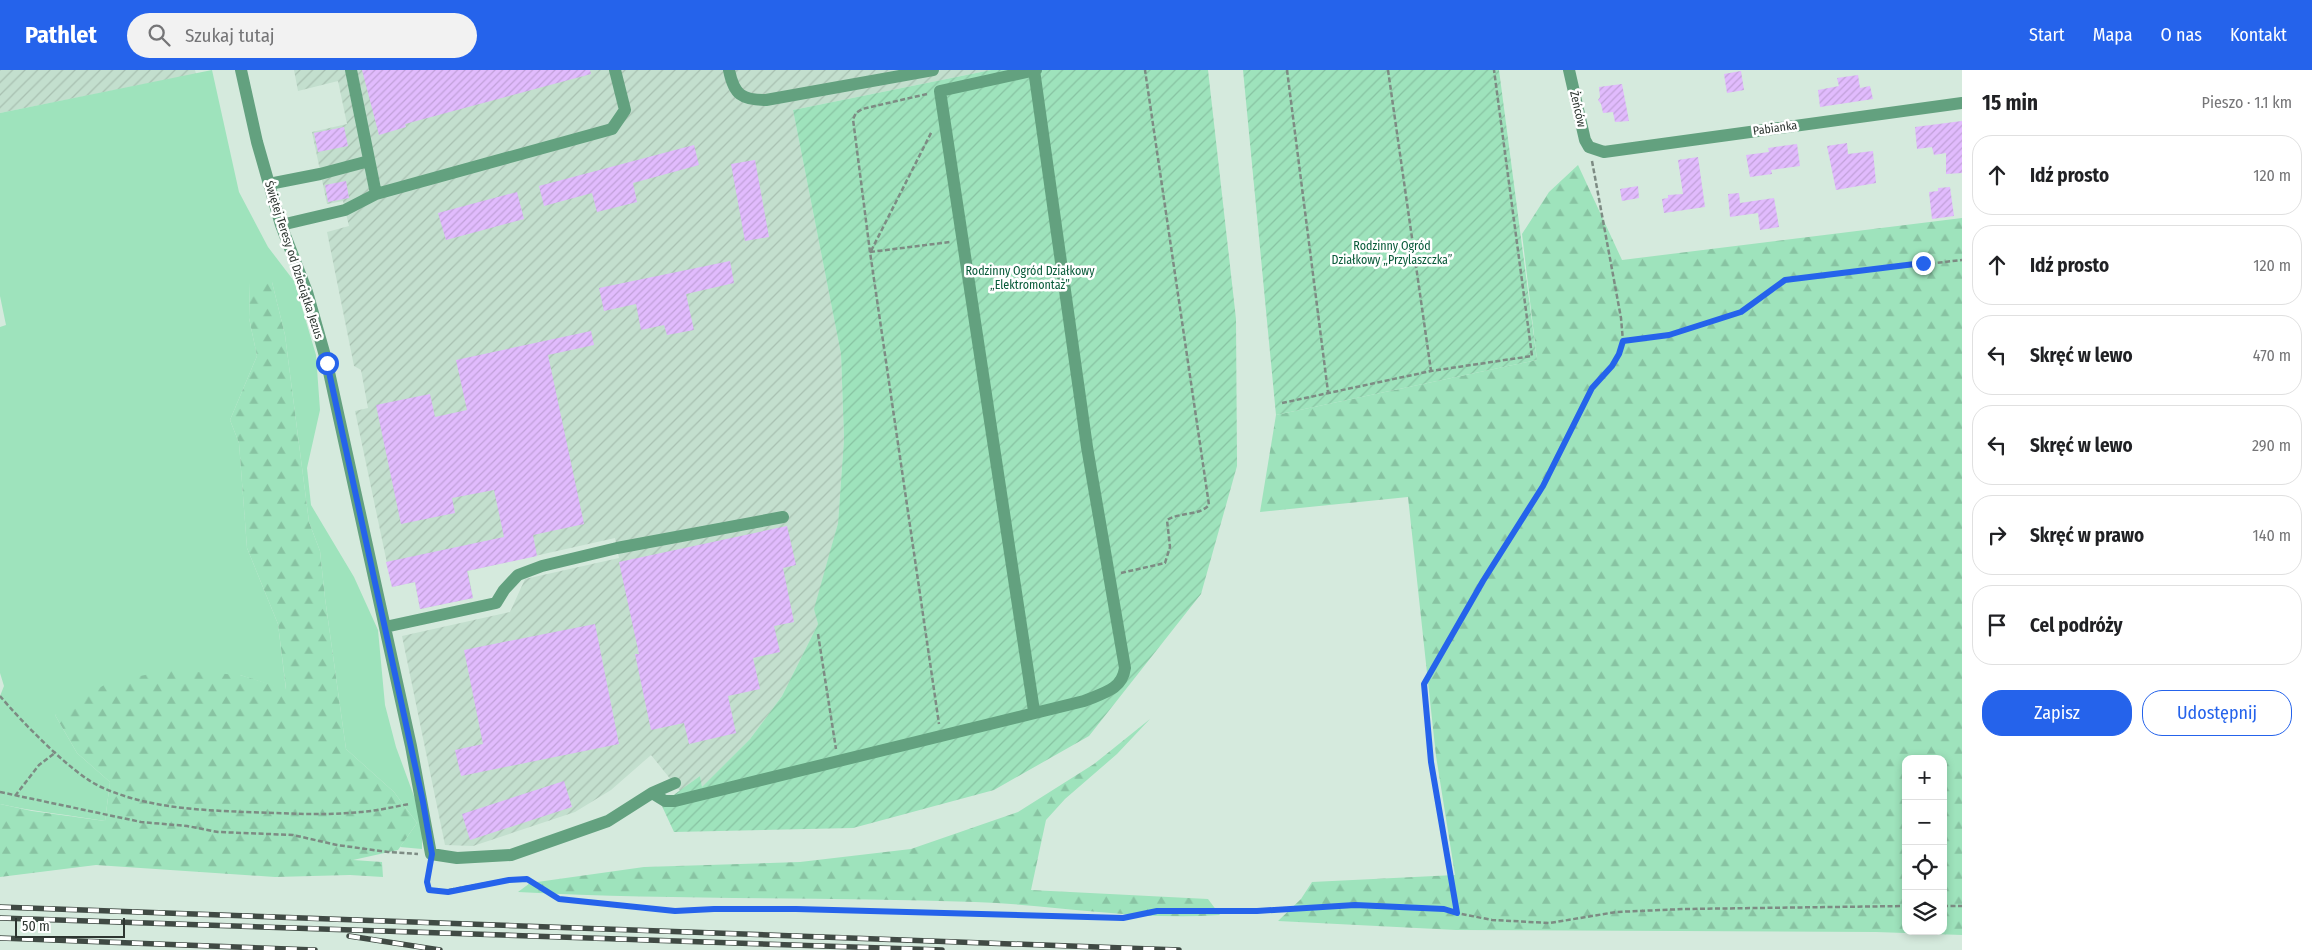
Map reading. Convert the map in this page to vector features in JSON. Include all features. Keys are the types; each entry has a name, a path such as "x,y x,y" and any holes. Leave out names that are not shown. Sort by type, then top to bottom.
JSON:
{"street":[{"name":"Świętej Teresy od Dzieciątka Jezus","path":"241,70 256,142 281,225 307,292 327,363 423,802 432,854"},
{"path":"351,70 376,194"},
{"path":"281,225 345,210 376,194 612,129 625,110 615,70"},
{"path":"729,70 740,95 749,100 766,100 933,70"},
{"path":"652,793 665,801 675,801 1034,711 1084,701 1115,689 1122,679 1126,668 1108,576 1087,447 1035,70 940,91 1034,711"},
{"name":"Żeńców","path":"1569,70 1583,134 1589,147"},
{"name":"Pabianka","path":"1589,147 1604,152 1962,103"},
{"path":"269,184 320,174 368,161"},
{"path":"385,627 496,603 504,590 518,575 542,566 617,548 783,517"},
{"path":"432,854 458,858 511,854 608,821 652,793 675,783"}],"path":[{"path":"1108,576 1165,563 1170,547 1167,520 1172,517 1205,510 1209,504 1145,70"},
{"path":"1287,70 1328,392"},
{"path":"1388,70 1431,371"},
{"path":"1282,402 1431,371 1532,356 1494,70"},
{"path":"940,91 862,108 853,119 870,252 941,735"},
{"path":"870,252 942,109"},
{"path":"1457,913 1431,762 1424,684 1483,581 1543,486 1592,388 1612,366 1619,354 1623,341 1621,318 1589,147"},
{"path":"870,252 962,240"},
{"path":"1623,341 1669,335 1741,312 1785,280 1962,260"},
{"path":"818,634 838,761"},
{"path":"0,696 21,720 76,770 100,786 139,800 203,811 338,814 363,812 423,802"},
{"path":"15,796 39,765 56,752"},
{"path":"0,792 142,822 187,826 218,832 293,835 337,845 388,852 432,854 427,882 429,890 438,892 509,880 527,879 559,899 675,911 796,909 1123,918 1157,911 1257,911 1355,905 1444,909 1492,920 1550,923 1616,912 1655,910 1902,906"},
{"path":"1947,906 1962,906"}],"shaded area":[{"path":"0,70 195,70 196,74 0,113"},
{"path":"294,70 991,70 793,110 841,354 844,439 838,523 815,609 818,624 782,696 750,739 702,788 700,776 680,791 651,755 611,790 575,812 473,846 445,845 402,636 510,612 525,579 619,558 615,538 468,571 473,598 420,609 415,582 392,587 355,411 368,408 361,370 354,366 327,232 349,226 343,201 327,204 312,132 347,124 338,81 298,91"}],"green space":[{"path":"212,70 239,192 268,247 294,281 316,355 320,410 307,468 311,505 354,577 378,630 385,705 396,747 422,818 422,849 400,847 417,823 394,792 346,749 320,551 309,522 285,335 272,282 250,283 249,318 257,356 230,420 239,443 247,548 278,624 286,690 240,675 55,715 77,753 110,782 105,821 0,804 0,696 4,686 0,673 0,327 6,325 0,296 0,113"},
{"name":"Rodzinny Ogród Działkowy „Elektromontaż”","path":"991,70 1208,70 1236,319 1237,466 1201,594 1089,736 994,790 853,828 674,832 661,804 700,776 702,787 750,739 782,696 818,624 814,609 838,523 844,439 841,354 793,110"},
{"name":"Rodzinny Ogród Działkowy „Przylaszczka”","path":"1243,70 1499,70 1537,360 1276,415"},
{"path":"1578,165 1622,260 1962,218 1962,935 1947,934 1947,755 1902,755 1902,933 1456,930 1278,921 1301,899 1312,882 1455,875 1436,756 1408,497 1260,512 1276,415 1537,360 1522,234 1549,192"},
{"path":"250,282 272,282 285,335 309,522 320,551 346,749 394,792 417,823 398,850 353,860 382,862 383,877 350,875 275,877 96,865 0,877 0,804 32,811 105,821 110,782 77,753 55,715 109,682 171,670 240,675 286,689 278,624 247,548 239,443 230,420 257,356 249,318"},
{"path":"1150,719 1117,754 1065,799 1046,820 1031,890 1208,899 1220,915 1159,916 975,902 575,895 518,892 530,883 644,867 800,862 911,849 1018,812 1094,764"}],"building":[{"path":"362,70 590,70 591,74 405,124 406,127 379,135"},
{"path":"1741,71 1744,90 1727,93 1724,74"},
{"path":"1858,75 1860,88 1870,86 1873,99 1820,107 1818,90 1839,86 1837,78"},
{"path":"1622,84 1629,121 1615,122 1613,112 1603,113 1598,100 1600,97 1599,87"},
{"path":"1962,121 1962,173 1946,174 1946,153 1934,155 1932,147 1917,149 1915,127"},
{"path":"344,127 348,146 318,152 314,133"},
{"path":"1847,143 1848,154 1873,151 1876,183 1836,190 1827,146"},
{"path":"1797,144 1800,166 1771,170 1772,174 1750,177 1746,155 1769,152 1768,148"},
{"path":"694,145 699,165 633,183 637,202 597,212 592,193 544,206 539,186"},
{"path":"1698,157 1705,207 1664,213 1662,199 1668,198 1668,195 1683,194 1678,160"},
{"path":"755,160 769,237 745,241 731,164"},
{"path":"346,181 349,198 328,202 325,185"},
{"path":"1638,186 1639,198 1622,201 1620,189"},
{"path":"1950,187 1954,216 1932,219 1929,192 1938,191 1938,188"},
{"path":"517,192 524,219 446,240 438,213"},
{"path":"1739,193 1740,203 1774,198 1779,227 1760,230 1758,213 1730,217 1728,194"},
{"path":"730,261 734,283 686,294 694,330 667,335 664,325 641,330 636,304 604,311 599,288"},
{"path":"591,331 594,345 548,355 584,524 533,535 537,556 467,571 473,598 420,609 415,582 392,587 386,562 504,537 494,490 452,498 455,513 401,524 376,405 430,394 435,417 467,410 456,360"},
{"path":"787,526 796,565 783,568 794,622 774,626 780,652 753,658 760,689 728,696 736,733 689,744 684,723 651,730 635,654 639,654 619,562"},
{"path":"595,624 619,744 461,776 455,750 483,744 464,650"},
{"path":"564,781 572,807 470,840 462,814"}],"railway":[{"path":"0,907 1179,950"},
{"path":"0,918 942,950"},
{"path":"349,936 440,950"},
{"path":"0,938 315,950"}],"route":[{"path":"327,363 423,802 432,854 427,882 429,890 448,892 509,880 527,879 559,899 675,911 796,909 875,913 1123,918 1157,911 1257,911 1294,907 1355,905 1444,909 1457,913 1431,762 1424,684 1431,668 1442,654 1483,581 1543,486 1592,388 1612,366 1619,354 1623,341 1669,335 1741,312 1785,280 1923,263"}]}
